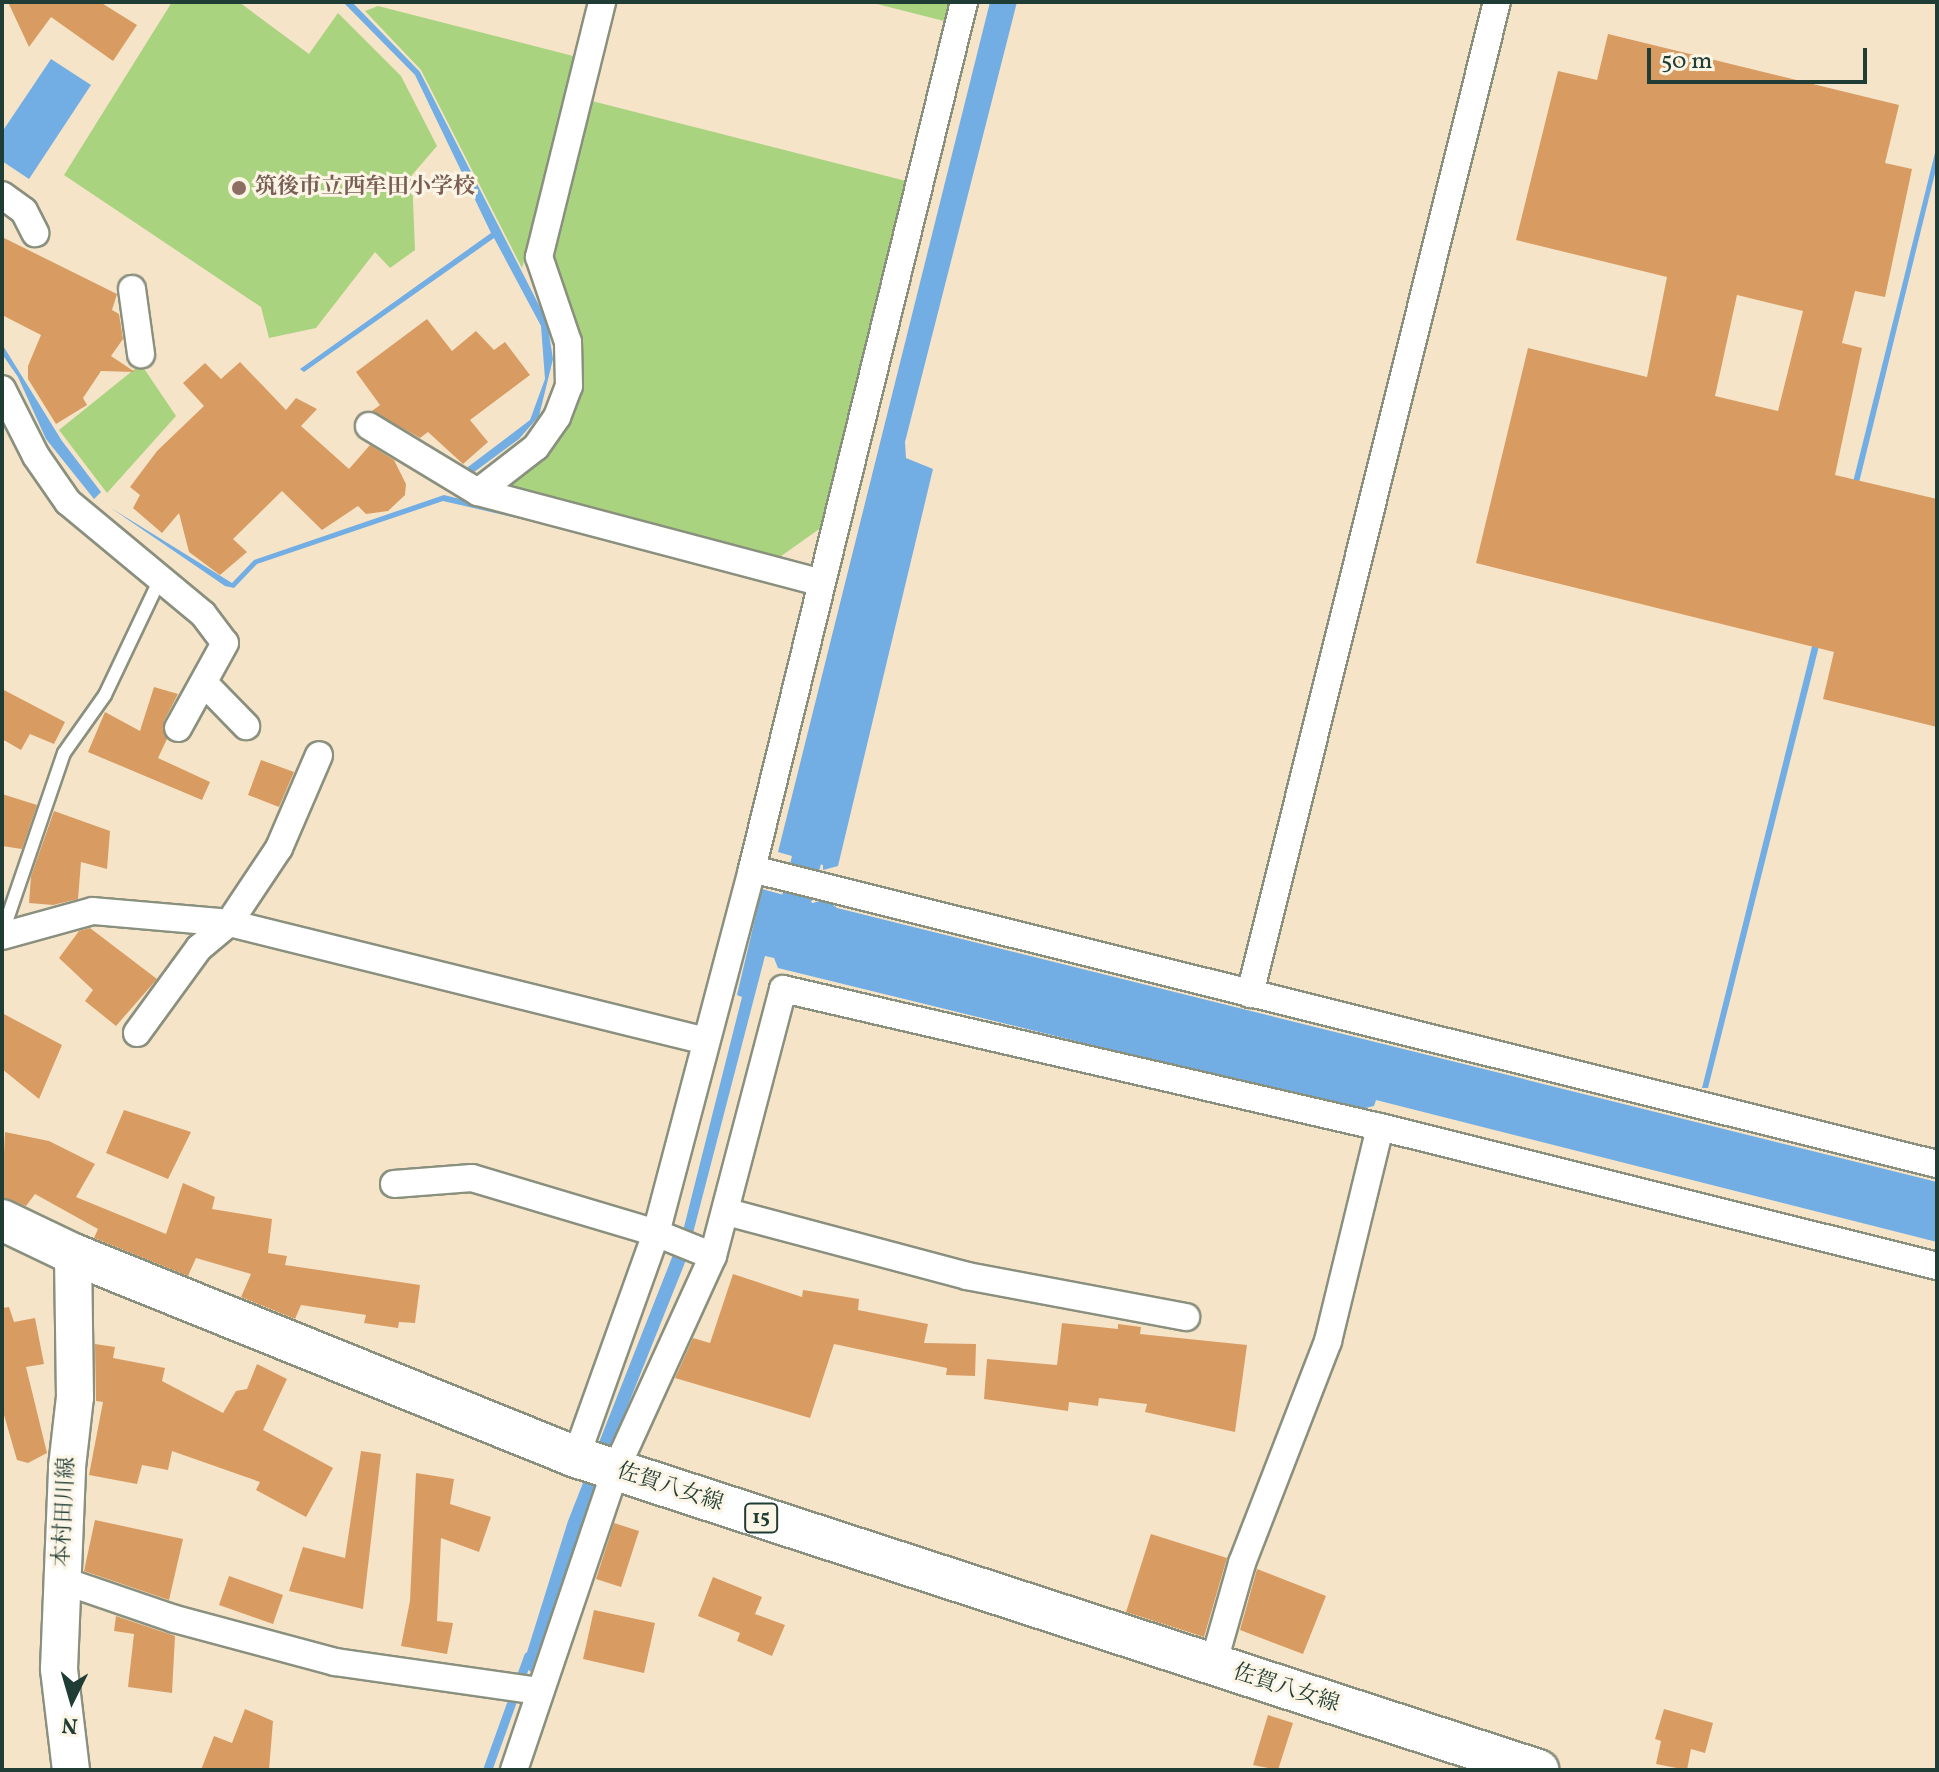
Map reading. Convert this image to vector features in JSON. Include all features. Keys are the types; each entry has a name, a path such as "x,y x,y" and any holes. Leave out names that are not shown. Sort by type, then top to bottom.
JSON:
{"main road":[{"name":"佐賀八女線","path":"5,1228 615,1471 1538,1770"},
{"name":"本村田川線","path":"71,1770 59,1669 61,1580 75,1397 73,1254"}],"street":[{"path":"478,492 536,447 557,417 569,386 568,342 539,257 602,2"},
{"path":"576,1457 656,1233 752,869 818,582 964,2"},
{"path":"1250,994 1497,2"},
{"path":"2,195 24,211 35,233"},
{"path":"132,289 141,354"},
{"path":"2,389 36,456 68,502 203,614 225,643 178,728"},
{"path":"369,426 478,492 818,582"},
{"path":"205,684 246,726"},
{"path":"137,1033 199,948 229,923 279,848 319,755"},
{"path":"752,869 1937,1164"},
{"path":"2,935 93,911 229,923 706,1041"},
{"path":"514,1770 615,1471 713,1256 783,989 1380,1127 1937,1266"},
{"path":"1213,1665 1242,1563 1328,1341 1380,1127"},
{"path":"394,1184 472,1178 656,1233 713,1256"},
{"path":"727,1212 967,1276 1186,1317"},
{"path":"61,1580 175,1619 335,1662 539,1691"}],"lane":[{"path":"2,935 64,753 105,695 161,577"}],"green space":[{"name":"筑後市立西牟田小学校","path":"172,2 239,2 309,54 338,13 401,76 437,146 412,175 415,250 390,268 375,252 316,328 269,338 261,307 64,175"},
{"path":"869,2 954,2 948,22"},
{"path":"378,6 577,57 522,268 421,70 365,11"},
{"path":"588,100 910,182 822,527 777,559 515,495 511,481 577,394 547,261"},
{"path":"141,364 176,416 107,493 59,430"}],"water":[{"path":"343,2 352,2 420,72 547,321 553,359 539,416 519,439 466,478 460,473 530,420 545,379 541,326 494,238 304,372 300,369 491,233 415,75"},
{"path":"990,2 1017,2 905,442 906,458 933,469 838,866 823,870 823,865 778,852"},
{"path":"51,59 91,85 29,179 2,161 2,132"},
{"path":"1937,145 1937,165 1813,670 1708,1088 1702,1088"},
{"path":"2,344 62,441 101,492 94,499 46,439 18,377 2,354"},
{"path":"444,495 791,581 443,501 257,564 234,588 225,586 111,508 232,583 254,560"},
{"path":"762,889 813,903 826,899 837,908 1937,1182 1937,1242 1376,1100 1374,1106 1357,1110 778,968 774,958 765,956 686,1260 594,1490 531,1672 523,1665 568,1521 684,1227 742,997 737,995"}],"building":[{"path":"8,2 100,2 137,25 113,61 51,17 29,47"},
{"path":"1608,34 1899,105 1885,163 1912,169 1885,297 1855,291 1842,343 1862,348 1835,475 1937,499 1937,727 1823,699 1834,652 1476,563 1528,348 1647,377 1667,277 1516,240 1558,71 1597,80","holes":["1737,295 1803,311 1778,411 1715,396"]},
{"path":"2,237 117,294 112,310 119,314 123,339 111,356 135,372 101,371 83,398 87,405 56,424 28,379 28,366 41,335 2,315"},
{"path":"427,319 452,351 476,331 494,350 505,342 530,375 470,420 488,442 463,464 428,432 420,438 372,411 380,405 356,372"},
{"path":"240,362 286,410 296,398 317,409 301,426 349,469 370,445 394,460 406,484 405,495 388,511 366,514 358,506 322,530 282,491 233,539 247,552 220,575 189,552 179,513 162,533 133,508 140,495 130,487 157,451 204,406 183,383 205,363 221,379"},
{"path":"154,687 178,694 164,721 167,739 158,758 210,782 202,800 88,752 105,712 140,731"},
{"path":"2,689 65,722 54,744 30,734 21,750 2,739"},
{"path":"261,760 294,772 279,807 248,795"},
{"path":"2,794 37,805 22,849 2,846"},
{"path":"54,811 110,831 107,869 81,862 78,899 53,905 29,903 31,876"},
{"path":"90,928 157,979 116,1026 85,1001 93,990 59,958 79,931"},
{"path":"2,1013 62,1045 39,1099 2,1069"},
{"path":"124,1110 191,1132 168,1179 106,1153"},
{"path":"5,1132 49,1141 95,1164 76,1197 166,1234 183,1183 215,1197 212,1209 272,1219 268,1253 287,1256 285,1265 420,1285 415,1323 399,1322 398,1328 364,1323 366,1315 301,1305 295,1319 241,1297 251,1274 196,1258 188,1276 94,1238 98,1229 35,1194 26,1206 2,1197"},
{"path":"733,1274 802,1297 803,1290 859,1299 858,1310 928,1324 924,1343 976,1344 975,1376 946,1375 947,1368 834,1344 810,1418 675,1378 693,1338 710,1343"},
{"path":"9,1307 14,1322 35,1318 44,1364 26,1367 47,1453 28,1463 17,1460 2,1408 2,1308"},
{"path":"1062,1323 1118,1329 1118,1324 1141,1327 1140,1334 1247,1345 1235,1432 1145,1412 1147,1404 1099,1398 1098,1406 1069,1402 1068,1411 984,1399 987,1359 1057,1365"},
{"path":"95,1344 115,1347 113,1358 165,1368 162,1381 223,1413 236,1391 247,1389 257,1364 287,1379 263,1430 333,1468 306,1517 256,1490 260,1482 172,1451 168,1470 142,1465 137,1484 89,1475 103,1402 96,1401"},
{"path":"361,1451 381,1454 363,1609 289,1591 303,1547 345,1558"},
{"path":"416,1473 454,1479 450,1504 491,1517 479,1552 441,1538 437,1621 453,1623 447,1654 401,1646 410,1601"},
{"path":"95,1520 183,1539 169,1600 84,1571"},
{"path":"614,1523 639,1531 621,1587 596,1579"},
{"path":"1151,1534 1227,1558 1204,1637 1126,1612"},
{"path":"1257,1569 1326,1596 1303,1654 1240,1630"},
{"path":"229,1576 283,1595 273,1624 219,1605"},
{"path":"713,1577 762,1597 755,1614 785,1625 772,1656 737,1641 740,1633 698,1616"},
{"path":"594,1610 655,1623 644,1673 583,1659"},
{"path":"116,1616 175,1636 172,1693 128,1687 134,1634 114,1631"},
{"path":"245,1709 273,1721 269,1770 201,1770 214,1736 232,1743"},
{"path":"1664,1709 1713,1723 1705,1753 1691,1749 1687,1770 1656,1764 1661,1741 1655,1739"},
{"path":"1268,1715 1293,1723 1278,1770 1253,1765"}],"waterway":[{"path":"797,931 789,929 816,822"},
{"path":"487,1770 528,1656"}],"place":[{"name":"筑後市立西牟田小学校","path":"239,188"}]}
